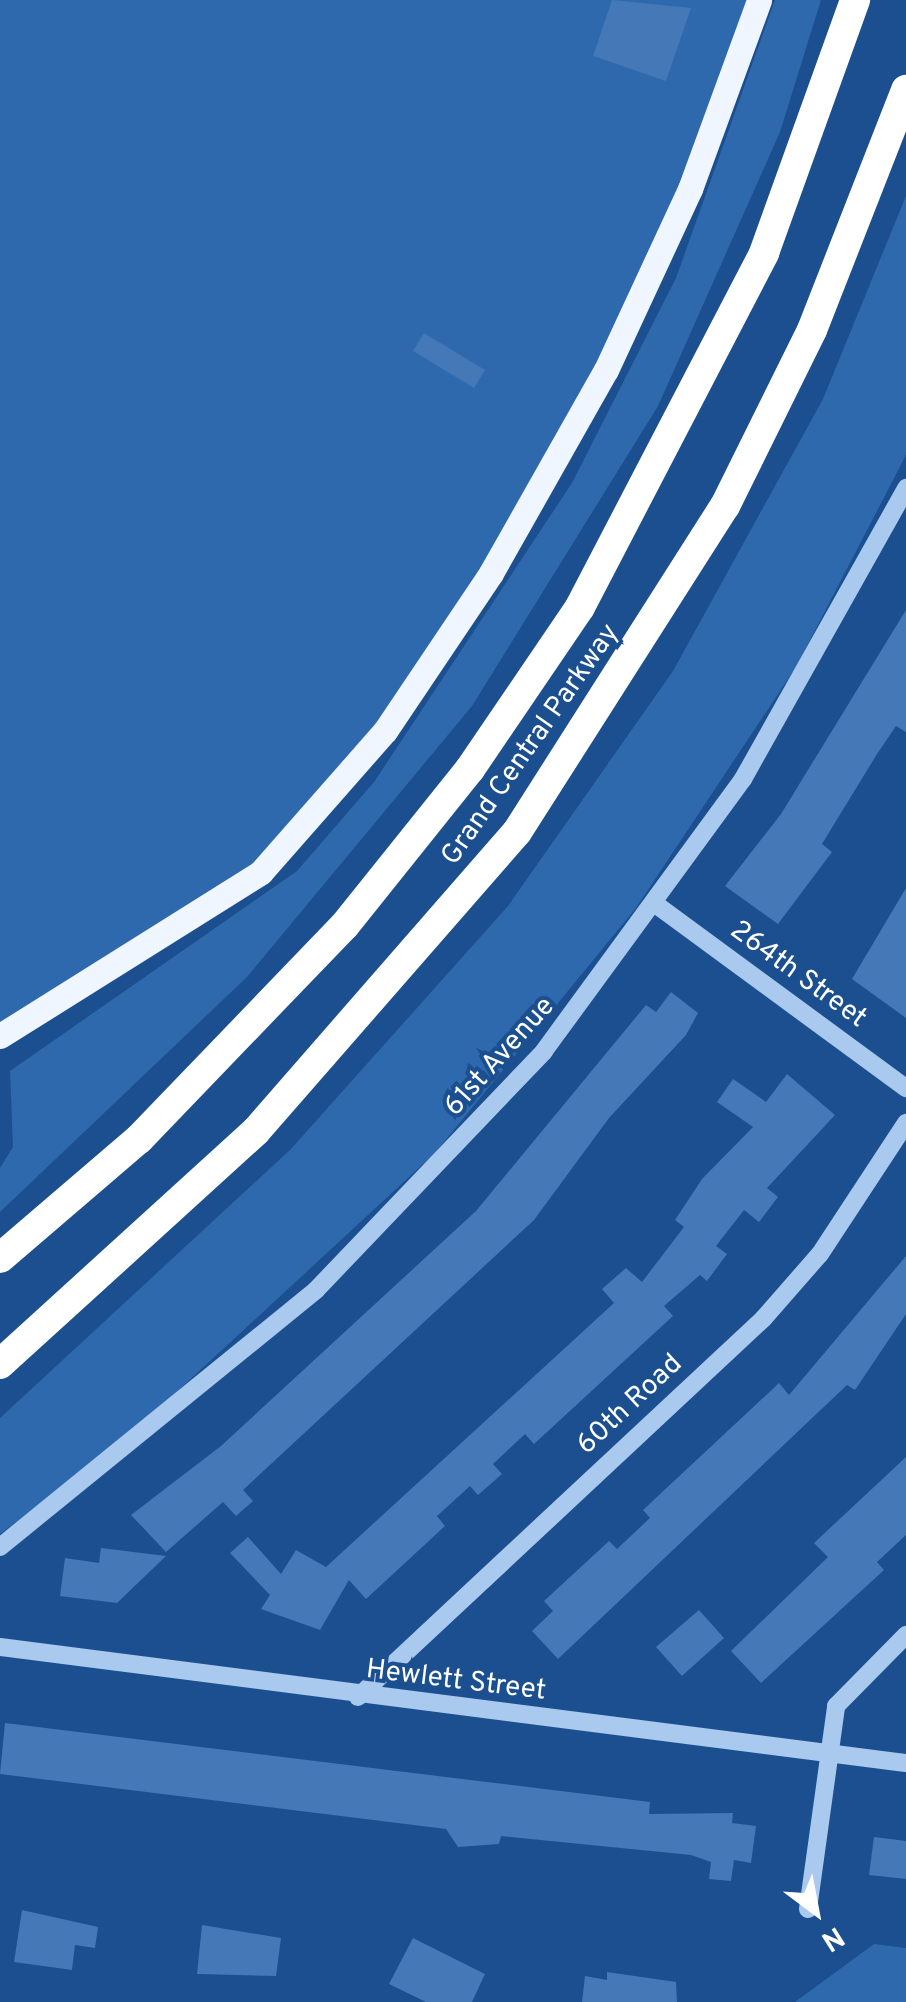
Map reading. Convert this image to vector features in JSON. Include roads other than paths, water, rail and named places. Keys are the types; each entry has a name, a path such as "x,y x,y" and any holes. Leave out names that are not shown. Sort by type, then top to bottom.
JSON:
{"highway":[{"name":"Grand Central Parkway","path":"0,1258 167,1113 345,925 470,769 580,607 764,253 855,0"},
{"name":"Grand Central Parkway","path":"0,1364 256,1131 517,832 725,506 812,330 906,90"}],"main road":[{"path":"0,1036 261,872 385,731 599,384 671,234 759,0"}],"street":[{"name":"61st Avenue","path":"0,1546 316,1290 544,1051 658,906 822,648 906,488"},
{"name":"264th Street","path":"658,906 906,1088"},
{"name":"60th Road","path":"358,1697 762,1319 820,1254 906,1123"},
{"path":"808,1909 836,1706 906,1635"},
{"name":"Hewlett Street","path":"0,1647 358,1697 906,1764"}]}
